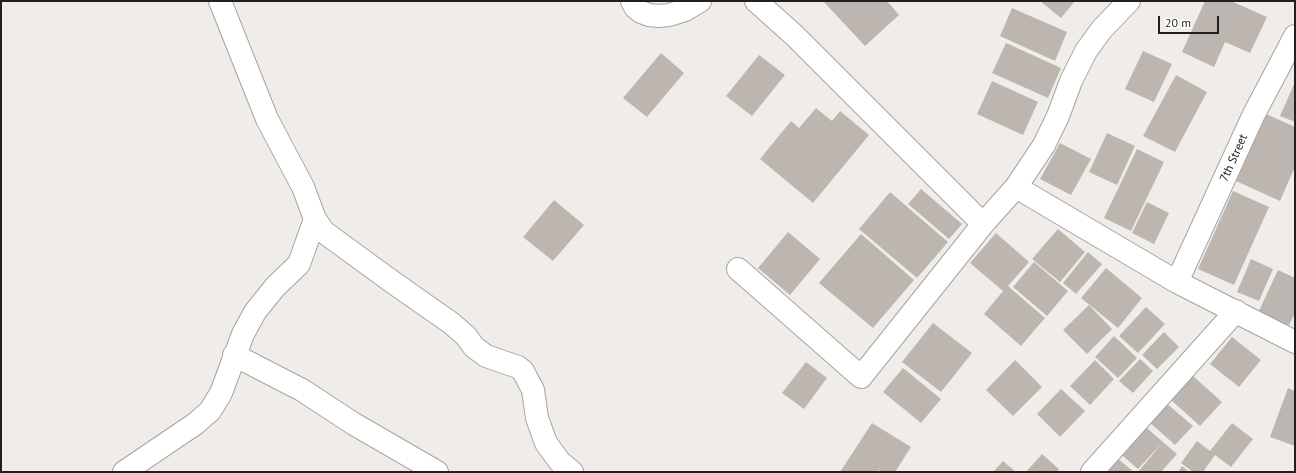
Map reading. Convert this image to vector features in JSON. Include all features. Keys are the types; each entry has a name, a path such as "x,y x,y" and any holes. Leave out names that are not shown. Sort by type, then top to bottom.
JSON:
{"street":[{"path":"220,1 267,120 303,187 315,219 324,232 452,323 466,336 474,347 486,356 523,370 533,390 537,418 546,444 560,462 572,472"},
{"path":"632,1 635,7 641,12 659,16 669,15 685,10 700,1"},
{"path":"756,1 794,35 983,224"},
{"path":"738,269 861,377 983,224 1016,187 1044,145 1058,116 1071,81 1086,51 1102,29 1129,1"},
{"name":"7th Street","path":"1178,282 1253,116 1295,36"},
{"path":"1016,187 1178,282 1295,342"},
{"path":"124,472 195,424 210,411 220,393 243,334 255,312 275,287 299,264 315,219"},
{"path":"1092,472 1236,311"},
{"path":"234,355 302,390 354,424 437,472"}],"building":[{"path":"823,1 887,1 899,15 865,46"},
{"path":"1040,1 1075,1 1061,18"},
{"path":"1205,1 1231,1 1267,17 1250,53 1225,42 1214,67 1182,52"},
{"path":"1012,8 1067,32 1055,61 1000,36"},
{"path":"1006,43 1061,68 1048,98 992,73"},
{"path":"1143,51 1172,64 1154,102 1125,89"},
{"path":"661,53 684,73 647,117 623,98"},
{"path":"759,55 785,75 752,116 726,96"},
{"path":"1176,75 1207,92 1175,152 1143,136"},
{"path":"992,81 1038,102 1023,135 977,114"},
{"path":"1295,82 1295,122 1280,116"},
{"path":"816,108 832,121 840,111 869,135 813,203 760,159 791,121 799,128"},
{"path":"1266,114 1295,127 1295,167 1280,201 1236,181"},
{"path":"1107,133 1135,146 1117,185 1089,172"},
{"path":"1060,143 1091,159 1071,195 1040,179"},
{"path":"1137,149 1164,162 1131,231 1104,218"},
{"path":"921,189 962,224 949,239 908,204"},
{"path":"1233,191 1269,207 1234,285 1198,269"},
{"path":"890,192 948,242 917,278 859,229"},
{"path":"554,200 584,225 553,261 523,237"},
{"path":"1147,202 1169,213 1154,244 1132,233"},
{"path":"1058,229 1085,252 1060,282 1032,259"},
{"path":"788,232 820,259 790,295 758,268"},
{"path":"996,233 1029,262 1008,286 1045,318 1021,346 984,314 1003,291 970,263"},
{"path":"861,234 914,280 873,328 819,283"},
{"path":"1088,252 1102,264 1076,294 1063,283"},
{"path":"1251,259 1273,269 1259,301 1237,292"},
{"path":"1034,262 1068,291 1047,316 1013,287"},
{"path":"1106,268 1142,298 1118,328 1081,298"},
{"path":"1278,270 1295,278 1295,313 1288,327 1258,313"},
{"path":"1089,305 1112,329 1087,354 1063,330"},
{"path":"1146,307 1165,324 1138,353 1119,336"},
{"path":"933,323 972,353 941,392 902,362"},
{"path":"1164,332 1179,347 1157,369 1142,355"},
{"path":"1114,336 1137,358 1118,378 1095,357"},
{"path":"1232,337 1261,360 1239,387 1210,364"},
{"path":"1140,359 1153,371 1133,393 1119,381"},
{"path":"1015,360 1042,387 1013,416 986,390"},
{"path":"1095,360 1114,379 1090,405 1070,386"},
{"path":"806,362 827,378 804,409 782,393"},
{"path":"903,368 941,399 921,423 883,392"},
{"path":"1193,376 1222,402 1200,426 1171,400"},
{"path":"1288,388 1295,391 1295,446 1270,437"},
{"path":"1061,389 1085,411 1060,437 1037,414"},
{"path":"1165,402 1193,426 1175,445 1148,421"},
{"path":"872,423 911,447 895,472 882,472 879,470 878,472 840,472"},
{"path":"1141,423 1163,442 1138,469 1116,450"},
{"path":"1232,423 1253,439 1231,467 1215,455 1203,472 1193,472 1181,463 1197,441 1210,451"},
{"path":"1163,442 1177,454 1161,472 1138,472"},
{"path":"1042,454 1059,469 1057,472 1026,472"},
{"path":"1112,454 1134,472 1097,472"},
{"path":"1003,461 1016,472 993,472"},
{"path":"1182,466 1189,472 1178,472"}]}
